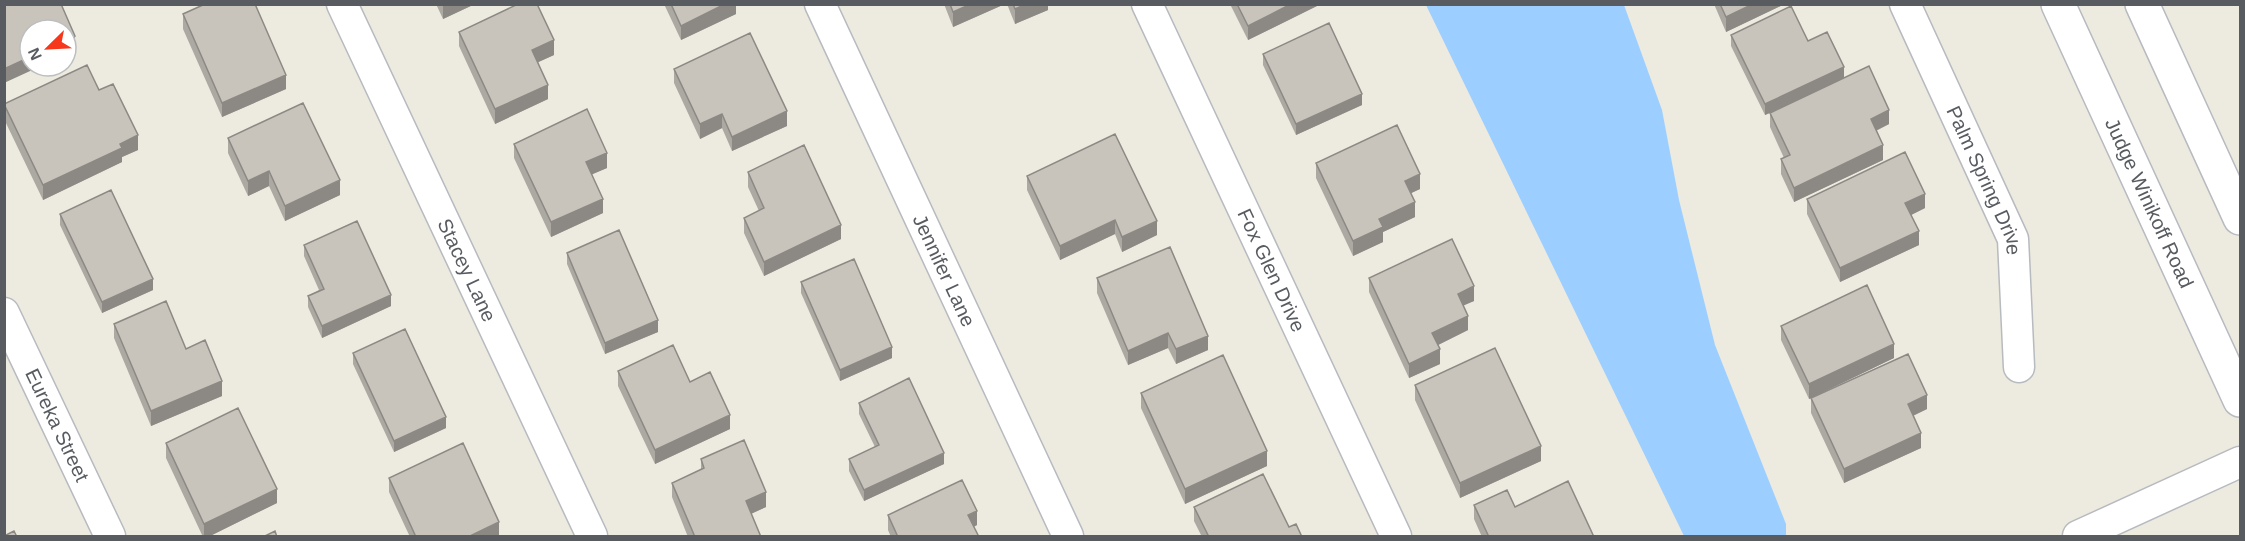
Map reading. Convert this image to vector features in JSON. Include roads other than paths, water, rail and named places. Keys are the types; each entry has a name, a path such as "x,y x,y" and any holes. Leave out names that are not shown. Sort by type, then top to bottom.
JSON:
{"street":[{"name":"Stacey Lane","path":"342,4 592,537"},
{"name":"Jennifer Lane","path":"820,4 1068,537"},
{"name":"Fox Glen Drive","path":"1147,4 1396,537"},
{"name":"Palm Spring Drive","path":"1905,4 2013,239 2019,367"},
{"name":"Judge Winikoff Road","path":"2058,4 2241,400"},
{"path":"2142,4 2241,218"},
{"name":"Eureka Street","path":"4,313 110,537"},
{"path":"2078,537 2241,462"}],"water":[{"path":"1426,5 1624,5 1662,110 1679,200 1715,345 1786,524 1786,536 1684,536"}]}
